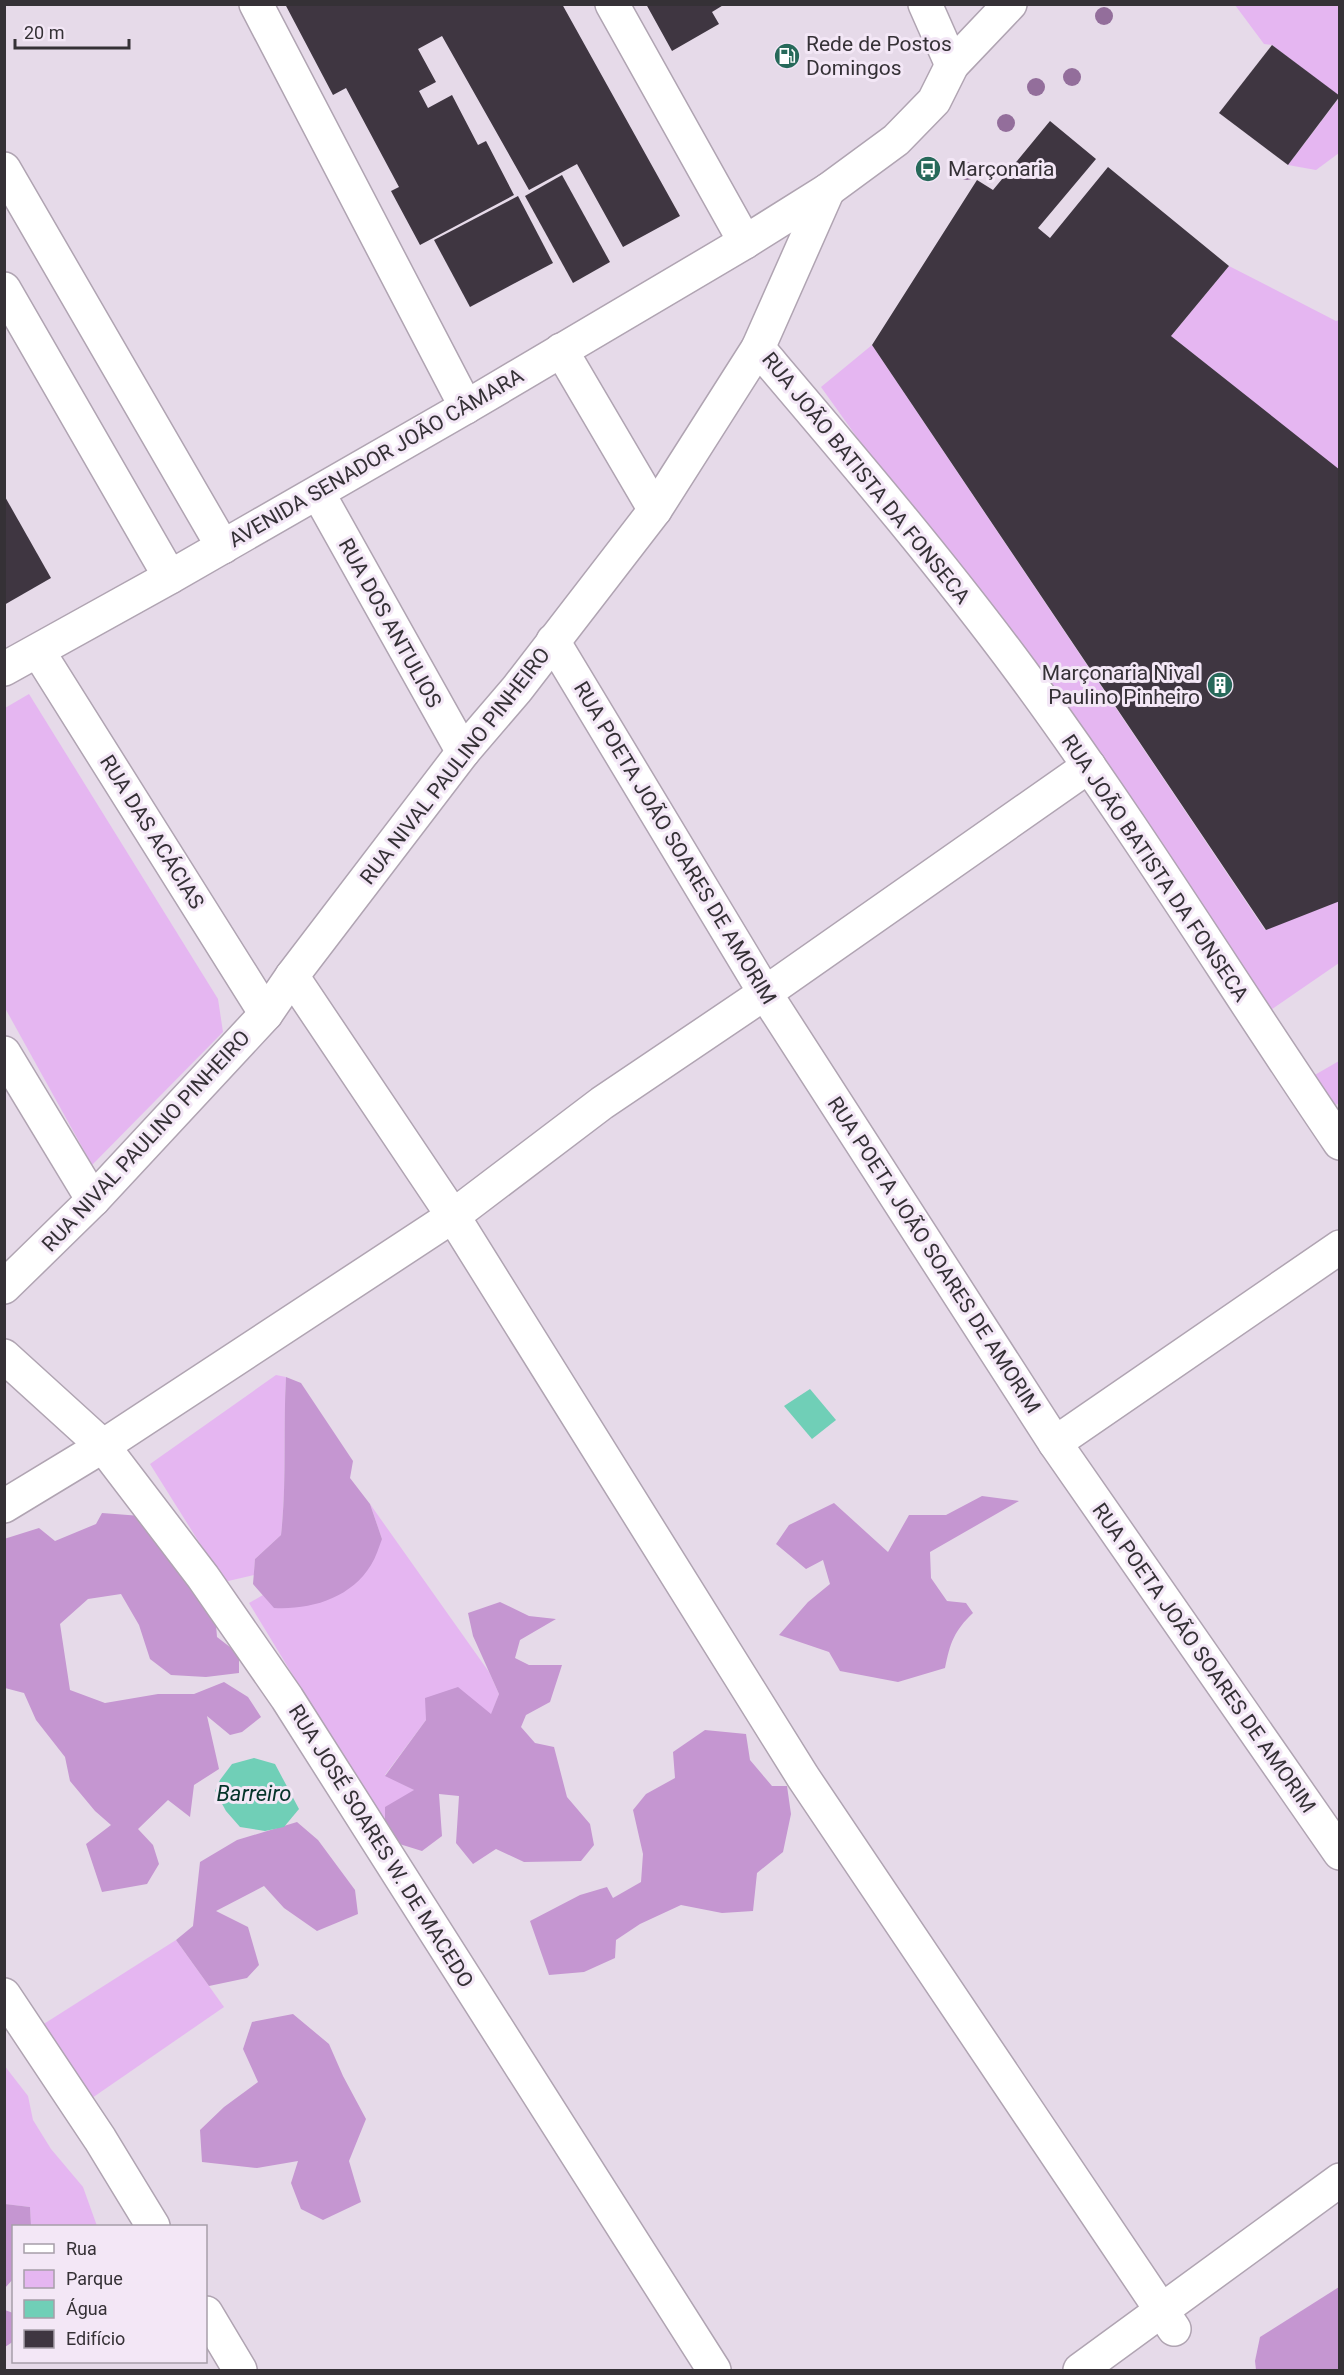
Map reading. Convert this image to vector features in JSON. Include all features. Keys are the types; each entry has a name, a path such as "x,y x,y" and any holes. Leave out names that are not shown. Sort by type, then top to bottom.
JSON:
{"street":[{"path":"256,4 466,407"},
{"path":"612,4 745,242"},
{"path":"925,4 952,65"},
{"name":"AVENIDA SENADOR JOÃO CÂMARA","path":"4,669 223,547 466,407 745,242 828,190 896,140 934,101 952,65 1010,4"},
{"path":"4,169 223,547"},
{"name":"RUA NIVAL PAULINO PINHEIRO","path":"4,1287 93,1200 266,1014 292,976 463,752 517,689 655,510 758,348 828,190"},
{"path":"4,289 170,577"},
{"name":"RUA JOÃO BATISTA DA FONSECA","path":"758,348 910,527 1020,670 1089,766 1340,1143"},
{"path":"561,350 655,510"},
{"name":"RUA DOS ANTULIOS","path":"318,493 463,752"},
{"name":"RUA POETA JOÃO SOARES DE AMORIM","path":"553,641 765,993 1055,1443 1340,1853"},
{"name":"RUA DAS ACÁCIAS","path":"38,651 266,1014"},
{"path":"4,1506 103,1446 453,1216 602,1103 765,993 1089,766"},
{"path":"292,976 453,1216 803,1777 1168,2320"},
{"path":"4,1053 93,1200"},
{"path":"1055,1443 1340,1247"},
{"name":"RUA JOSÉ SOARES W. DE MACEDO","path":"4,1356 103,1446 203,1577 287,1698 714,2370"},
{"path":"4,1995 100,2139 152,2225"},
{"path":"1117,2370 1168,2320 1340,2180"},
{"path":"1080,2370 1168,2320 1340,2208"},
{"path":"207,2315 240,2370"}],"green space":[{"path":"1235,5 1339,5 1339,96 1272,45 1264,44"},
{"path":"1339,98 1339,153 1316,170 1288,165"},
{"path":"1229,266 1336,321 1339,320 1339,470 1171,336"},
{"path":"872,345 1265,930 1339,901 1339,963 1268,1012 821,387"},
{"path":"29,694 218,999 223,1032 92,1165 5,1008 5,708"},
{"path":"1339,1061 1339,1103 1325,1111 1306,1080"},
{"path":"276,1375 286,1377 281,1535 255,1559 254,1575 224,1582 150,1464"},
{"path":"370,1504 489,1672 499,1694 491,1715 426,1720 385,1775 414,1790 385,1827 249,1603 263,1595 275,1608 382,1539"},
{"path":"176,1940 224,2007 92,2098 39,2027"},
{"path":"4,2065 28,2096 33,2120 51,2149 83,2187 97,2225 31,2225 30,2207 5,2204"}],"shaded area":[{"path":"286,1377 301,1383 353,1461 350,1478 370,1504 382,1539 373,1562 363,1576 341,1594 329,1600 302,1607 274,1608 253,1584 255,1559 281,1535"},
{"path":"982,1496 1019,1501 930,1552 931,1578 947,1601 966,1603 973,1613 954,1638 945,1668 898,1682 840,1671 829,1652 779,1635 808,1602 830,1584 823,1560 806,1569 776,1544 789,1525 834,1503 888,1552 909,1515 946,1515"},
{"path":"102,1513 141,1516 215,1613 217,1637 239,1654 239,1673 206,1677 171,1675 150,1659 139,1625 121,1594 88,1599 60,1624 70,1690 105,1703 158,1694 194,1694 224,1682 248,1697 261,1717 242,1732 230,1735 207,1716 219,1769 194,1785 190,1817 168,1800 138,1829 153,1845 159,1864 147,1884 102,1892 86,1844 111,1825 95,1811 70,1781 65,1757 36,1720 24,1693 5,1688 4,1539 39,1528 55,1541 96,1524"},
{"path":"500,1602 529,1616 556,1619 520,1640 515,1658 529,1665 562,1665 550,1702 526,1715 521,1727 535,1743 554,1747 567,1797 590,1824 594,1845 581,1861 524,1862 496,1849 473,1864 456,1843 459,1796 439,1794 442,1836 422,1851 393,1842 385,1827 385,1807 414,1790 385,1776 426,1720 425,1698 458,1687 491,1714 499,1694 473,1636 468,1613"},
{"path":"705,1730 746,1734 750,1760 772,1786 787,1786 791,1814 783,1852 757,1873 753,1911 722,1913 681,1905 640,1924 616,1940 615,1958 584,1972 549,1975 530,1921 580,1895 607,1887 613,1898 641,1882 643,1854 633,1810 646,1794 675,1778 673,1752"},
{"path":"297,1822 318,1840 355,1890 358,1914 317,1931 284,1908 264,1886 216,1911 248,1927 259,1965 247,1978 209,1986 176,1940 193,1926 200,1862 237,1840"},
{"path":"293,2014 329,2044 366,2119 349,2161 361,2202 323,2220 301,2209 291,2183 298,2161 257,2168 202,2162 200,2130 224,2107 258,2082 243,2049 252,2022"},
{"path":"5,2204 30,2207 31,2225 12,2225 12,2280 5,2288"},
{"path":"1339,2287 1339,2370 1256,2370 1255,2361 1260,2337"},
{"path":"5,2310 12,2313 12,2342 5,2347"}],"water":[{"path":"810,1389 836,1420 812,1439 784,1406"},
{"name":"Barreiro","path":"254,1758 275,1764 299,1809 284,1827 265,1831 240,1827 226,1811 215,1791 232,1764"}],"building":[{"path":"285,4 562,4 680,216 623,247 577,164 529,190 442,36 418,49 436,82 419,91 428,108 452,95 478,145 486,141 514,195 420,245 391,191 399,187 346,88 333,95"},
{"path":"646,4 725,4 712,12 719,24 672,51"},
{"path":"1272,45 1340,96 1288,165 1219,113"},
{"name":"Marçonaria Nival Paulino Pinheiro","path":"1050,121 1096,159 1038,228 1050,238 1108,167 1229,266 1171,336 1340,470 1340,901 1266,930 872,345 977,180 993,190"},
{"path":"562,175 610,262 573,283 525,196"},
{"path":"518,196 553,263 470,307 434,240"},
{"path":"4,495 51,578 4,605"}],"place":[{"name":"Rede de Postos Domingos","path":"787,56"},
{"name":"Marçonaria","path":"928,169"},
{"name":"Marçonaria Nival Paulino Pinheiro","path":"1220,685"}]}
